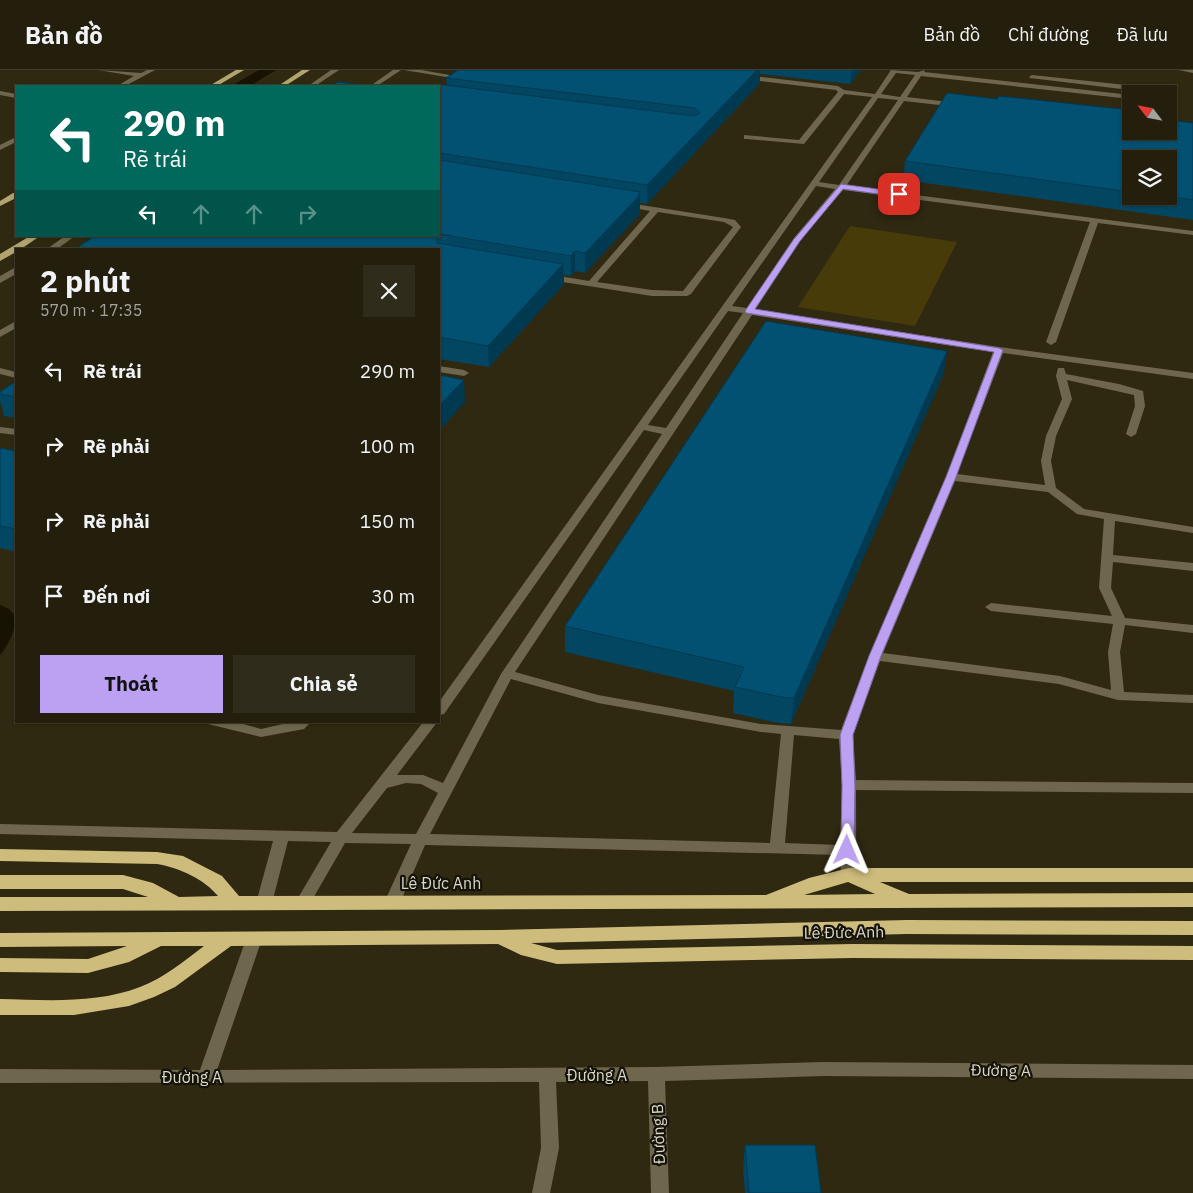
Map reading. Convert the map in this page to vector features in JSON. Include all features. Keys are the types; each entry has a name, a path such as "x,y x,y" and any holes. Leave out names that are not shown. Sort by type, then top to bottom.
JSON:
{"highway":[{"path":"0,855 157,858 177,861 216,881 234,903"},
{"name":"Lê Đức Anh","path":"766,902 801,887 849,875 1193,874"},
{"path":"849,875 906,900"},
{"name":"Lê Đức Anh","path":"0,882 123,882 147,888 175,903"},
{"name":"Lê Đức Anh","path":"0,904 1193,900"},
{"name":"Lê Đức Anh","path":"0,940 500,936 907,927 1193,928"},
{"name":"Lê Đức Anh","path":"500,936 516,946 538,954 557,956 853,951 1193,953"},
{"path":"0,1007 62,1009 97,1005 148,992 226,939"},
{"name":"Lê Đức Anh","path":"0,966 88,966 122,957 159,940"}],"main road":[{"path":"214,85 241,70"},
{"path":"282,85 307,70"},
{"path":"0,204 15,196"},
{"path":"16,248 34,237"},
{"path":"0,258 15,249"}],"street":[{"path":"101,70 141,75"},
{"path":"122,85 152,70"},
{"path":"313,85 336,70"},
{"path":"375,85 398,70"},
{"path":"406,70 458,77"},
{"path":"451,82 466,70"},
{"path":"440,708 444,696 642,427 894,70 1122,96"},
{"path":"1182,70 1193,71"},
{"path":"392,903 420,840 507,674 797,240 841,187 921,72"},
{"path":"1003,83 1007,75"},
{"path":"734,76 838,88 842,92 876,97 962,106"},
{"path":"1025,77 1122,87"},
{"path":"1087,92 1091,84"},
{"path":"747,136 801,142 842,92"},
{"path":"0,94 15,96"},
{"path":"4,137 15,139"},
{"path":"0,148 15,140"},
{"path":"815,184 1193,233"},
{"path":"534,274 652,293 684,294 688,292 736,227 732,222 724,220 616,202"},
{"path":"591,284 656,209"},
{"path":"1051,342 1095,220"},
{"path":"53,248 69,237"},
{"path":"0,280 15,271"},
{"path":"726,308 999,350 1193,376"},
{"path":"0,334 15,325"},
{"path":"849,875 847,850 849,786 846,735 875,656 951,477 999,350"},
{"path":"1051,488 1046,461 1052,436 1067,399 1061,376 1060,357"},
{"path":"440,368 464,373"},
{"path":"0,372 15,375"},
{"path":"1061,376 1119,387 1139,393 1140,406 1131,434"},
{"path":"642,427 668,432"},
{"path":"1,431 15,432"},
{"path":"951,477 1051,488 1081,512 1193,530"},
{"path":"1110,516 1106,588 1120,620 1114,652 1118,696"},
{"path":"1108,558 1193,567"},
{"path":"992,607 1193,629"},
{"path":"875,656 1060,680 1118,696 1193,699"},
{"path":"507,674 598,699 761,728 846,735"},
{"path":"221,723 261,733 299,726 303,723"},
{"path":"303,903 340,837 429,723"},
{"path":"776,848 788,730"},
{"path":"379,786 397,779 417,778 434,782 446,792"},
{"path":"849,786 1193,788"},
{"path":"0,829 847,850"},
{"path":"264,903 282,836"},
{"path":"206,1077 254,939"},
{"name":"Đường A","path":"0,1076 206,1077 656,1074 824,1068 1193,1072"},
{"name":"Đường B","path":"656,1074 660,1193"},
{"path":"541,1193 550,1148 546,1075"}],"shaded area":[{"path":"259,70 276,70 252,85 233,85"},
{"path":"850,226 957,242 915,326 798,307"},
{"path":"0,605 9,609 15,616 15,627 6,647 0,655"}],"building":[{"path":"458,70 757,70 647,185 440,153 440,85 436,85 437,84 694,116 700,113 695,108 446,78"},
{"path":"338,82 364,85 332,85"},
{"path":"947,93 997,99 999,96 1122,109 1122,140 1178,140 1178,121 1193,123 1193,200 1177,198 1177,150 1122,150 1122,191 905,161"},
{"path":"440,160 640,192 638,195 640,195 585,253 575,251 571,256 440,234"},
{"path":"93,237 437,237 437,243 563,264 488,346 440,337 440,248 77,248"},
{"path":"766,321 947,351 794,698 735,687 744,667 565,626"},
{"path":"440,375 464,380 440,405"},
{"path":"15,382 15,397 0,394 0,392"},
{"path":"0,448 15,451 15,529 0,526"},
{"path":"745,1145 815,1145 821,1193 749,1193"}],"route":[{"path":"847,850 849,786 846,735 875,656 951,477 999,350 749,311 797,240 841,187 899,194"}]}
